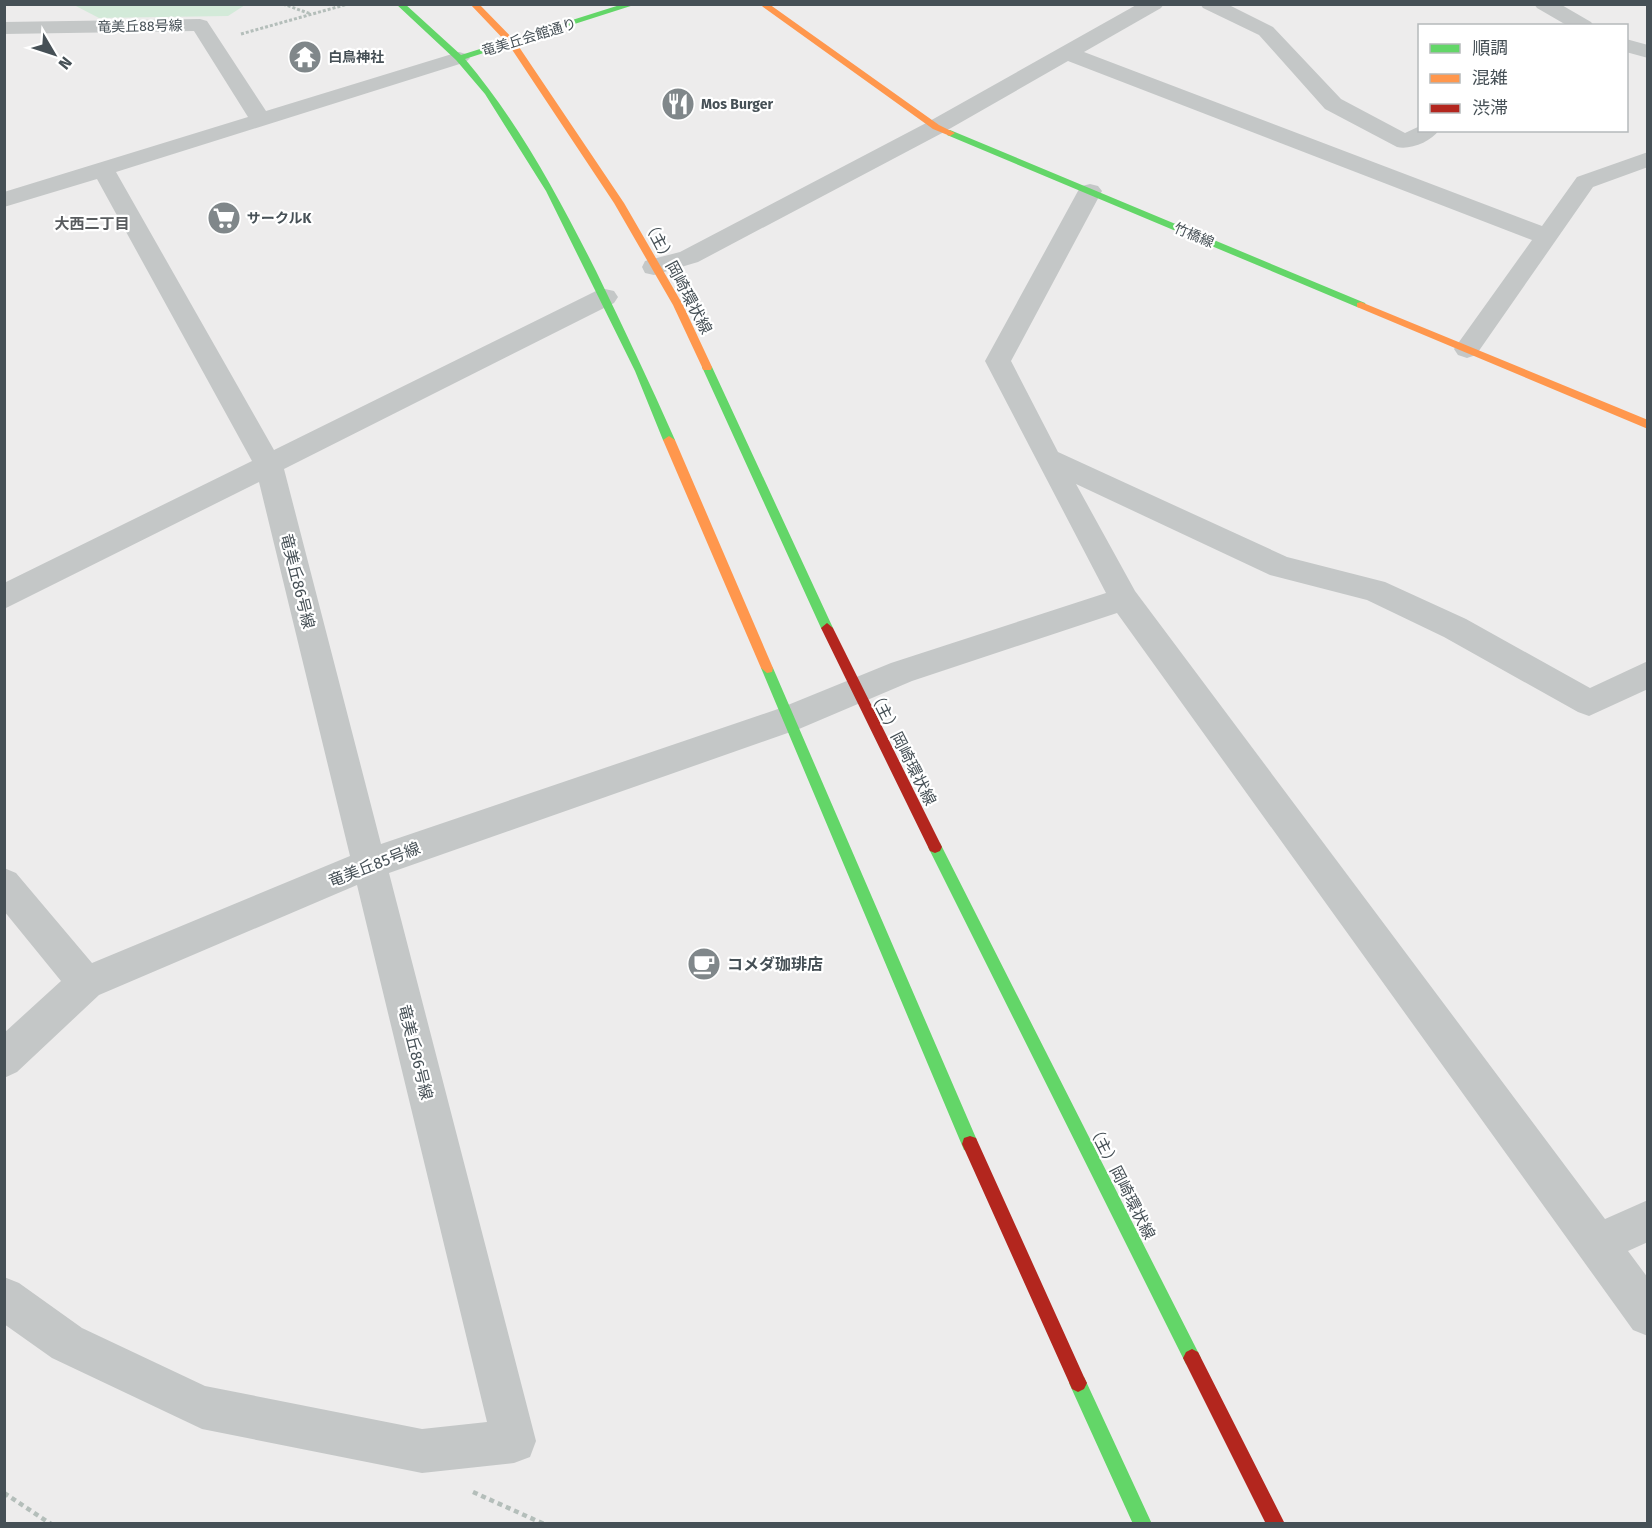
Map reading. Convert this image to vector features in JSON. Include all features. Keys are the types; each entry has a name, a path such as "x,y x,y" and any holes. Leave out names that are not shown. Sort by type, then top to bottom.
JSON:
{"main road":[{"path":"400,4 459,58 489,93 551,190 605,297 640,371 997,1206 1143,1524"},
{"name":"（主）岡崎環状線","path":"474,4 512,43 619,203 678,305 856,691 1276,1524"},
{"name":"竜美丘会館通り","path":"459,58 633,4"},
{"name":"竹橋線","path":"763,4 936,127 1647,426"}],"street":[{"path":"654,267 689,257 936,127 1154,4"},
{"path":"1210,4 1266,30 1334,104 1406,142 1424,132"},
{"path":"1544,4 1580,24"},
{"name":"竜美丘88号線","path":"4,28 200,25 260,119"},
{"path":"1628,46 1647,52"},
{"path":"1066,53 1545,236"},
{"path":"4,200 459,58"},
{"path":"1467,349 1545,236 1585,183 1647,159"},
{"name":"竜美丘86号線","path":"4,1298 67,1343 202,1407 422,1451 514,1441 269,466 103,169"},
{"path":"1090,191 998,361 1048,459 1125,599 1598,1244 1647,1315"},
{"path":"4,597 605,297"},
{"path":"1048,459 1280,567 1374,590 1455,628 1589,703 1647,674"},
{"name":"竜美丘85号線","path":"86,983 369,864 788,719 902,672 1125,599"},
{"path":"4,884 86,983 4,1059"},
{"path":"1598,1244 1647,1220"}],"path":[{"path":"283,4 312,14"},
{"path":"212,42 348,4"},
{"path":"4,1493 51,1524"}],"green space":[{"path":"245,4 228,16 99,18 74,5"}],"traffic: fast":[{"path":"400,4 459,58 489,93 551,191 640,371 669,440"},
{"path":"459,58 633,4"},
{"path":"950,133 1361,305"},
{"path":"707,367 827,628"},
{"path":"767,668 970,1144"},
{"path":"935,847 1192,1358"},
{"path":"1078,1383 1143,1524"}],"traffic: slow":[{"path":"474,4 512,43 619,203 678,305 707,367"},
{"path":"763,4 936,127 950,133"},
{"path":"1361,305 1648,425"},
{"path":"669,440 767,668"}],"traffic: jam":[{"path":"827,628 935,847"},
{"path":"970,1144 1078,1383"},
{"path":"1192,1358 1276,1524"}],"place":[{"name":"白鳥神社","path":"305,57"},
{"name":"Mos Burger","path":"678,104"},
{"name":"サークルK","path":"224,218"},
{"name":"コメダ珈琲店","path":"704,964"}],"district":[{"name":"大西二丁目","path":"92,224"}]}
